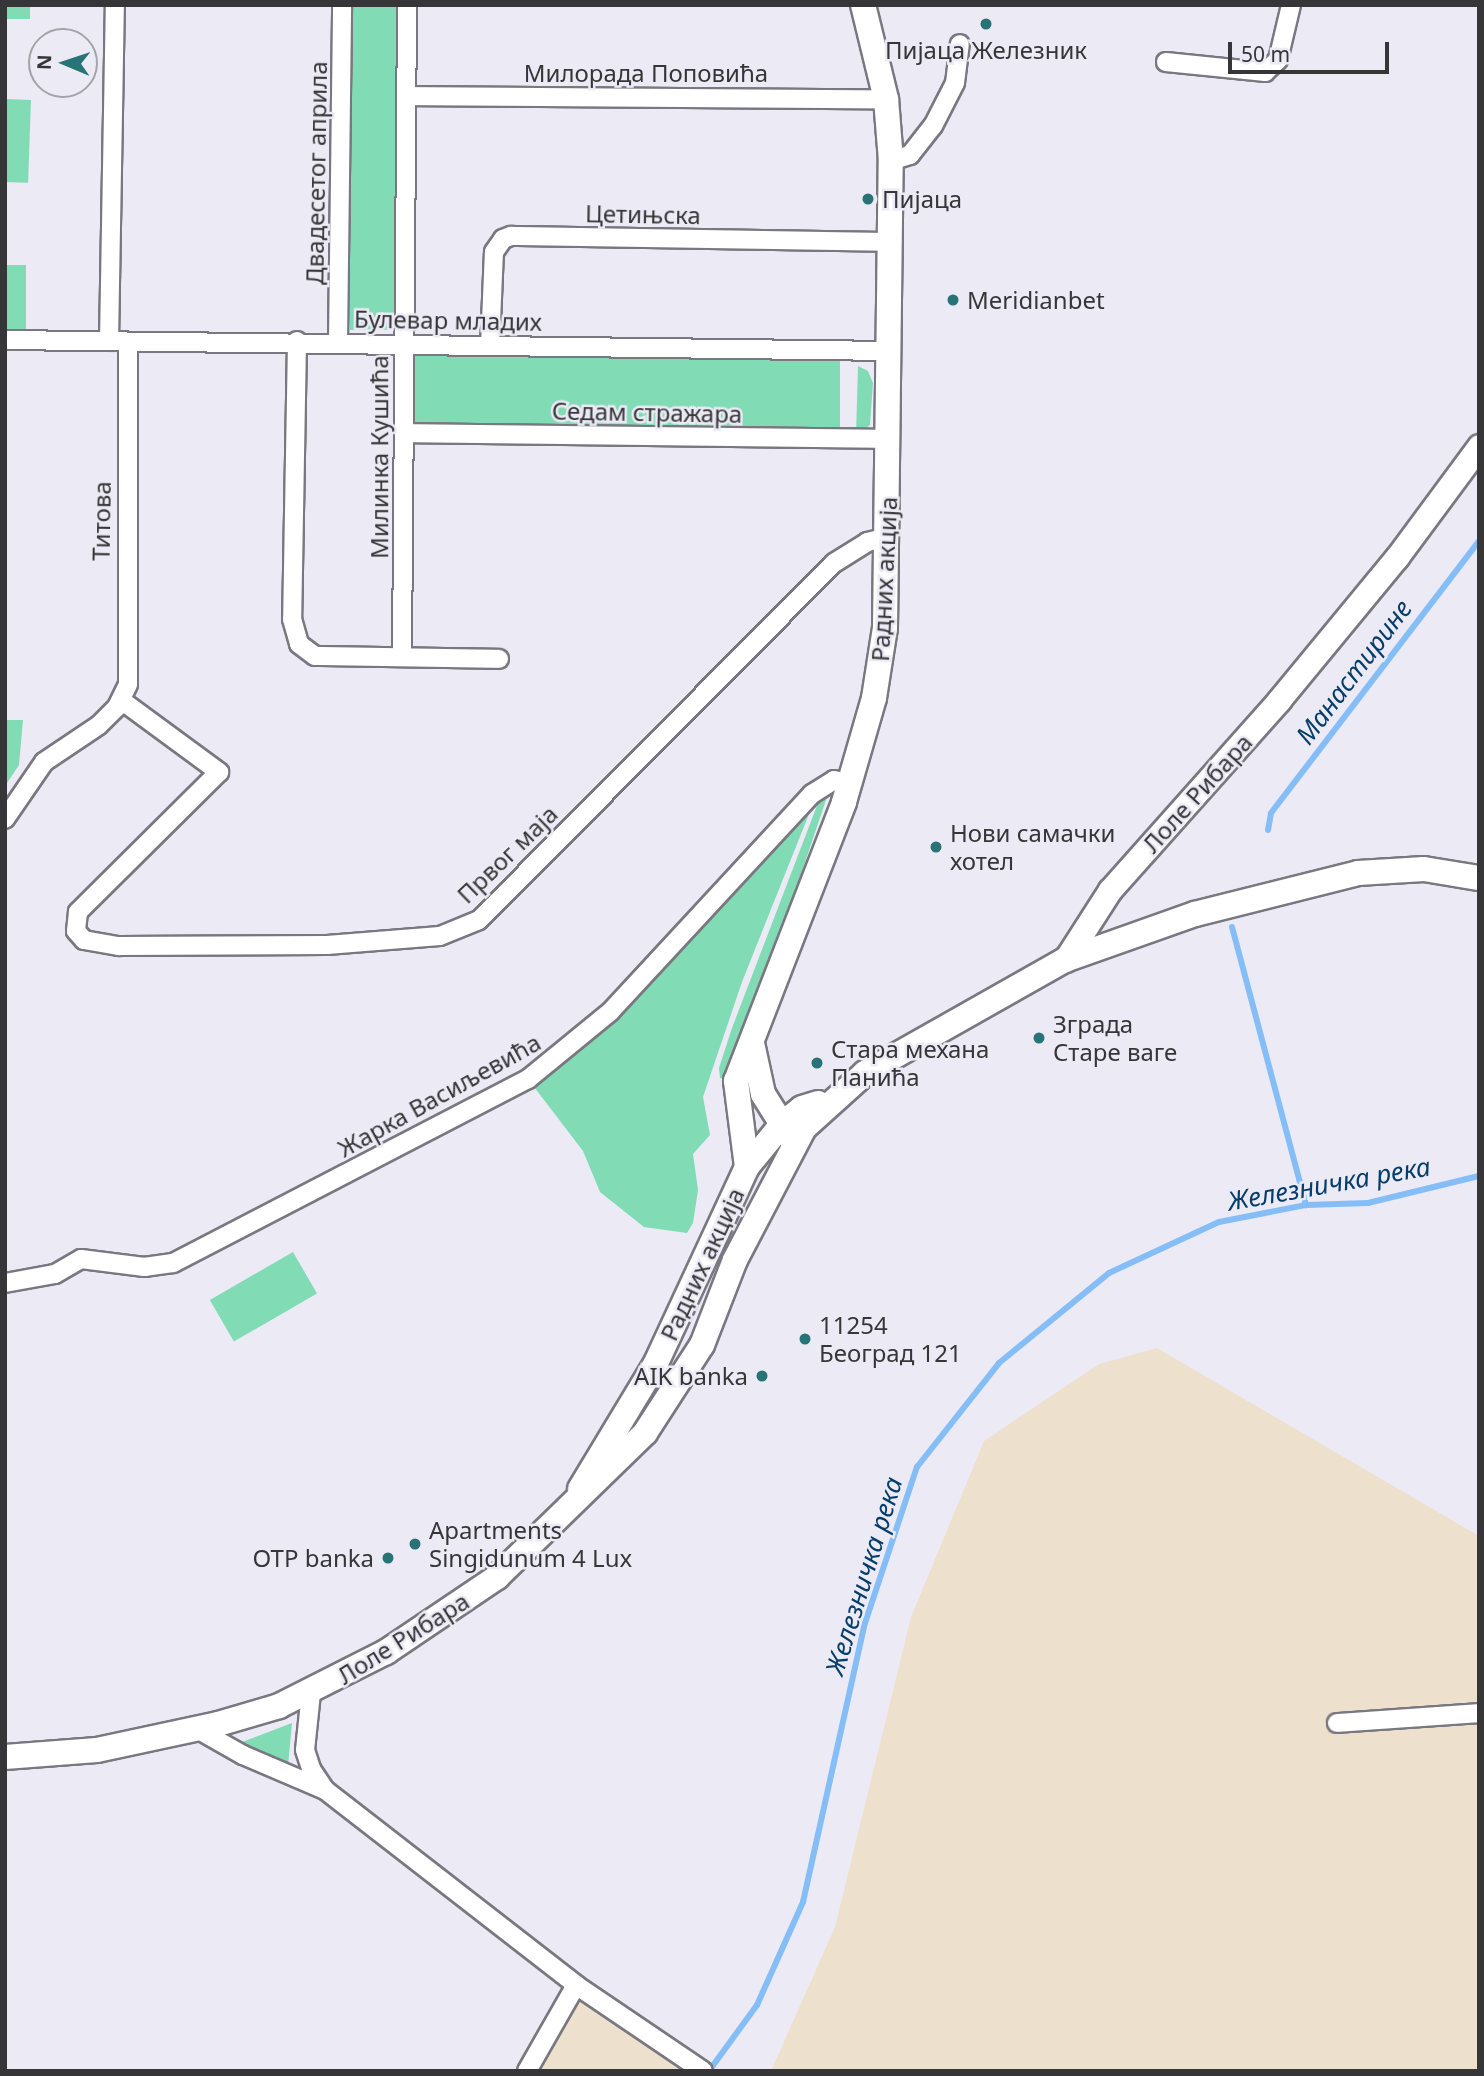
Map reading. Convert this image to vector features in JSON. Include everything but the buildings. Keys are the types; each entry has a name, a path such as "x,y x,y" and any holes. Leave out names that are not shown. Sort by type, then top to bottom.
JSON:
{"main road":[{"name":"Радних акција","path":"572,1505 656,1363 754,1159 742,1130 736,1081 850,783 880,670 888,537 891,161 886,99 863,5"},
{"path":"1065,960 1195,914 1332,878 1424,869 1479,878"},
{"name":"Лоле Рибара","path":"5,1757 97,1750 197,1728 311,1693 414,1635 475,1594 633,1448 684,1376 790,1152 829,1101 865,1073 1065,960"},
{"path":"752,1039 758,1083 785,1112 790,1152 754,1159"},
{"name":"Лоле Рибара","path":"785,1112 829,1101"},
{"path":"754,1159 785,1112"}],"street":[{"path":"109,341 115,5"},
{"name":"Двадесетог априла","path":"338,342 342,5"},
{"name":"Милинка Кушића","path":"402,657 407,5"},
{"path":"1166,62 1265,72 1278,60 1290,5"},
{"path":"891,161 910,155 933,126 955,83 960,44"},
{"name":"Милорада Поповића","path":"406,96 886,99"},
{"name":"Цетињска","path":"490,346 494,253 502,239 510,236 891,242"},
{"name":"Булевар младих","path":"5,340 297,341 890,351"},
{"path":"297,341 292,632 315,656 499,660"},
{"name":"Титова","path":"5,819 44,762 99,725 121,700 131,666 124,601 128,342"},
{"name":"Седам стражара","path":"404,433 889,439"},
{"name":"Лоле Рибара","path":"1065,960 1110,890 1279,700 1397,557 1479,446"},
{"name":"Првог маја","path":"121,700 219,772 78,912 76,931 83,940 119,946 388,943 458,932 479,920 834,563 856,547 888,537"},
{"name":"Жарка Васиљевића","path":"5,1283 55,1274 81,1259 144,1267 173,1263 528,1079 610,1012 811,795 828,782 850,783"},
{"path":"311,1693 305,1750 310,1769 325,1790"},
{"path":"1337,1723 1479,1713"},
{"path":"197,1728 243,1755 325,1790 576,1985 700,2069"},
{"path":"527,2071 576,1985"}],"shaded area":[{"path":"1157,1348 1479,1536 1479,2071 771,2071 835,1927 911,1617 984,1441 1099,1364"},
{"path":"576,1985 703,2071 527,2071"}],"green space":[{"path":"5,5 30,5 30,19 5,19"},
{"path":"350,5 401,5 401,330 350,330"},
{"path":"5,99 31,100 28,183 5,182"},
{"path":"5,265 26,265 26,332 5,332"},
{"path":"410,356 840,356 840,428 410,428"},
{"path":"858,366 868,371 873,383 870,425 856,436"},
{"path":"5,720 23,720 19,765 5,786"},
{"path":"819,789 742,982 703,1097 710,1135 693,1154 698,1190 693,1223 687,1233 644,1227 600,1192 583,1151 528,1079 552,1063"},
{"path":"823,790 829,791 796,889 726,1079 720,1078 719,1068 732,1028"},
{"path":"293,1252 317,1294 234,1342 210,1300"},
{"path":"292,1723 288,1766 242,1742"}],"waterway":[{"name":"Манастирине","path":"1268,830 1271,813 1479,541"},
{"name":"Манастирине","path":"1232,927 1306,1205"},
{"name":"Железничка река","path":"709,2071 757,2005 803,1902 864,1626 917,1467 999,1363 1109,1273 1219,1222 1306,1205 1368,1203 1479,1176"}],"place":[{"name":"Пијаца Железник","path":"986,24"},
{"name":"Пијаца","path":"868,199"},
{"name":"Meridianbet","path":"953,300"},
{"name":"Нови самачки хотел","path":"936,847"},
{"name":"Зграда Старе ваге","path":"1039,1038"},
{"name":"Стара механа Панића","path":"817,1063"},
{"name":"11254 Београд 121","path":"805,1339"},
{"name":"AIK banka","path":"762,1376"},
{"name":"Apartments Singidunum 4 Lux","path":"415,1544"},
{"name":"OTP banka","path":"388,1558"}]}
